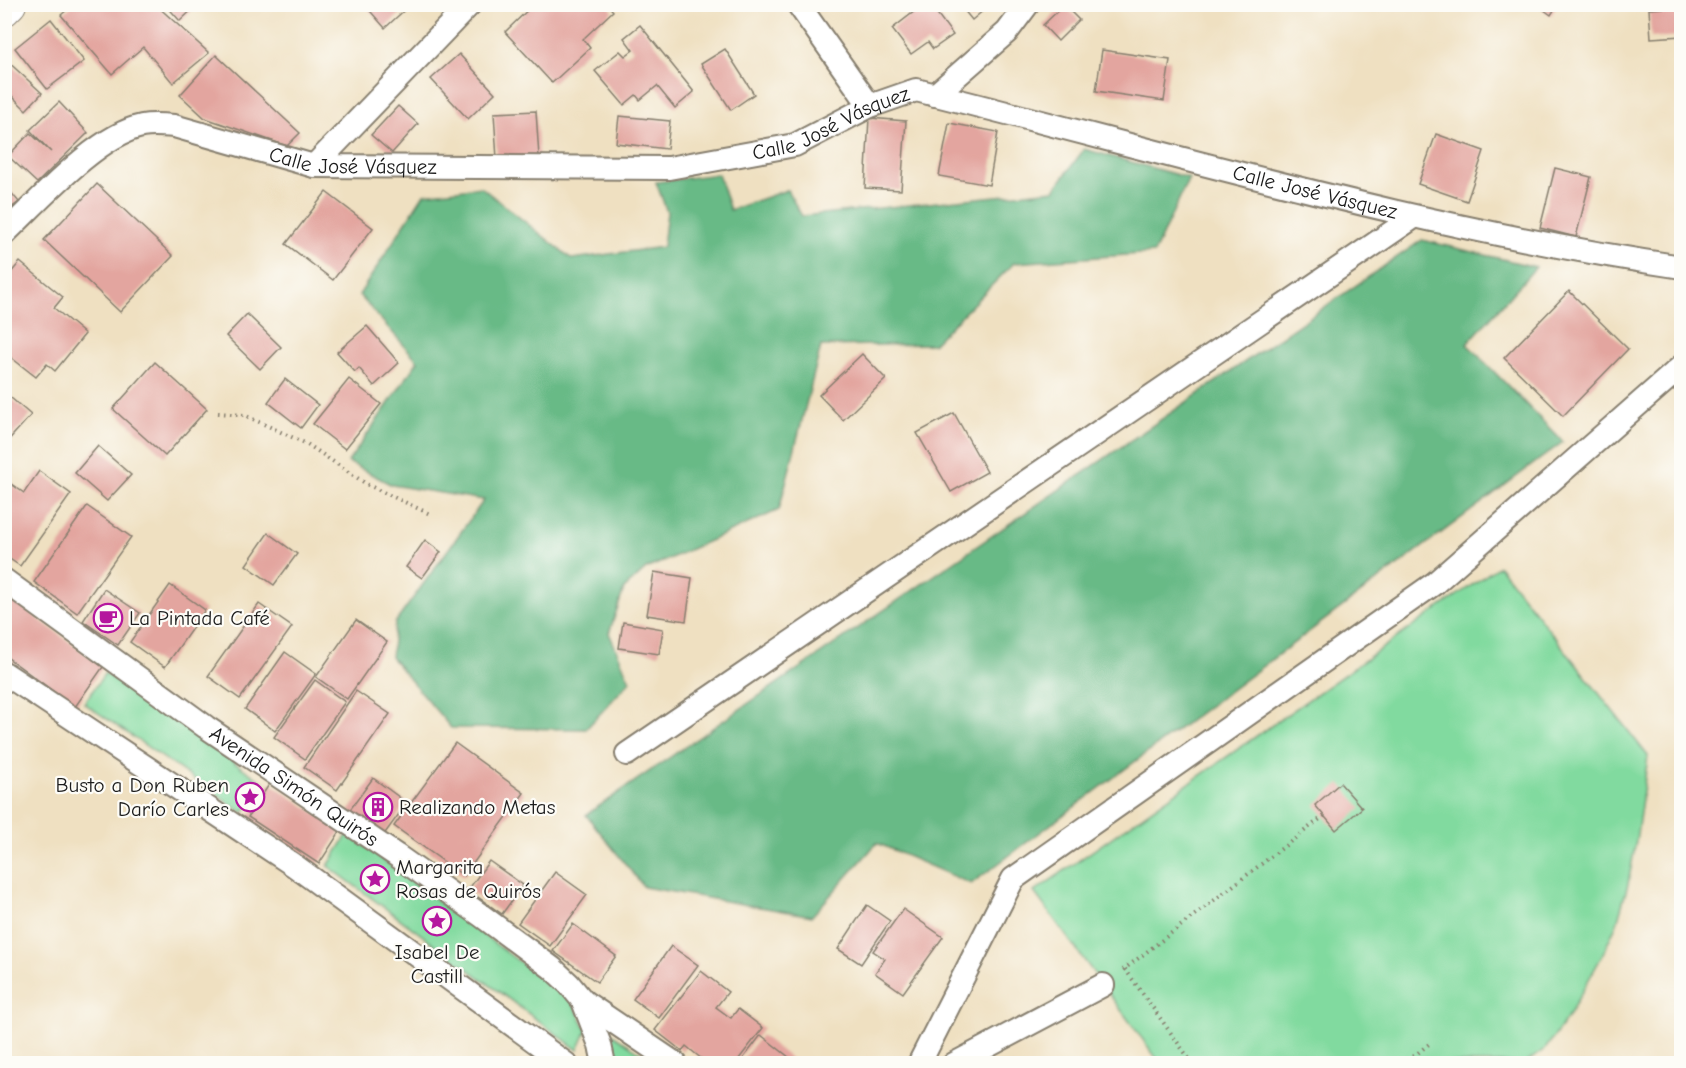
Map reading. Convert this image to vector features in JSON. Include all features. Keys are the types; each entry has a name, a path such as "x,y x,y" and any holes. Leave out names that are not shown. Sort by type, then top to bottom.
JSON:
{"street":[{"path":"4,10 10,4"},
{"path":"315,166 471,4"},
{"path":"798,4 870,106"},
{"path":"935,95 1007,32 1028,4"},
{"name":"Calle José Vásquez","path":"4,234 85,157 124,132 140,126 156,124 174,126 315,166 669,168 795,145 870,106 916,90 1414,217 1682,267"},
{"path":"627,754 1414,217"},
{"path":"919,1064 1013,879 1435,583 1682,366"},
{"name":"Avenida Simón Quirós","path":"4,580 206,727 483,916 552,968 583,1001 600,1045 604,1064"},
{"path":"4,673 295,866 566,1064"},
{"path":"954,1064 1103,985"},
{"path":"583,1001 676,1064"}],"path":[{"path":"218,413 244,415 308,444 368,485 429,514"},
{"path":"1103,985 1324,816"},
{"path":"1125,969 1193,1064"},
{"path":"1404,1064 1429,1044"}],"green space":[{"path":"1084,149 1189,178 1154,253 1014,263 933,344 821,346 779,510 646,569 624,589 609,633 630,681 586,729 451,728 391,657 395,623 484,500 392,485 348,462 418,361 359,295 424,194 481,187 572,259 663,247 667,212 656,182 718,174 730,210 787,190 802,216 1054,190"},
{"path":"1422,240 1536,267 1467,344 1563,442 971,884 877,843 812,916 644,887 586,815"},
{"path":"1499,566 1648,756 1636,841 1628,884 1617,923 1602,956 1566,1020 1546,1048 1526,1063 1160,1063 1034,892"},
{"path":"105,673 264,783 243,813 84,703"},
{"path":"348,834 572,1001 587,1030 578,1050 328,866"},
{"path":"600,1025 655,1063 610,1063"}],"building":[{"path":"74,4 155,4 209,53 173,83 143,47 112,74 61,15"},
{"path":"165,4 198,4 180,21"},
{"path":"364,4 411,4 385,28"},
{"path":"534,4 607,4 613,11 583,39 590,48 552,83 505,32"},
{"path":"924,4 930,4 953,35 933,49 928,42 911,54 892,29"},
{"path":"959,4 991,4 972,20"},
{"path":"1536,4 1558,4 1551,15"},
{"path":"1064,5 1079,20 1058,41 1043,25"},
{"path":"1682,7 1682,36 1651,38 1649,9"},
{"path":"51,19 84,61 47,89 15,48"},
{"path":"640,25 694,92 675,108 657,86 640,100 636,95 624,105 595,71 620,51 625,56 633,50 624,38"},
{"path":"725,49 754,94 731,110 701,64"},
{"path":"1102,50 1170,60 1164,101 1096,91"},
{"path":"459,54 495,93 468,119 431,79"},
{"path":"216,55 300,133 287,146 205,118 180,95"},
{"path":"4,58 42,93 26,110 12,96 4,104"},
{"path":"59,102 88,133 37,183 8,156 30,133 51,152 30,130"},
{"path":"398,106 418,124 392,153 371,135"},
{"path":"536,111 539,157 497,159 494,113"},
{"path":"619,116 670,121 667,149 616,143"},
{"path":"869,118 906,121 901,190 865,188"},
{"path":"949,123 998,132 989,185 939,176"},
{"path":"1436,134 1484,151 1467,201 1418,184"},
{"path":"1555,168 1591,177 1576,237 1540,228"},
{"path":"4,184 19,202 4,213"},
{"path":"97,184 173,256 120,312 44,240"},
{"path":"326,192 373,228 333,280 286,244"},
{"path":"20,262 63,297 54,308 85,334 55,371 47,364 36,377 4,352 4,281"},
{"path":"1569,291 1628,349 1563,416 1504,358"},
{"path":"247,314 281,347 260,369 226,336"},
{"path":"367,326 399,363 374,386 359,368 355,372 337,352"},
{"path":"862,354 886,379 843,420 819,395"},
{"path":"155,362 207,409 165,456 113,409"},
{"path":"285,379 318,405 301,428 268,402"},
{"path":"349,379 381,404 345,449 313,424"},
{"path":"4,392 31,415 4,445"},
{"path":"954,413 987,472 951,492 917,433"},
{"path":"98,446 131,475 107,501 75,473"},
{"path":"39,471 71,494 20,566 4,555 4,479 24,493"},
{"path":"87,506 131,537 77,613 34,582"},
{"path":"268,533 297,554 274,585 246,565"},
{"path":"425,540 441,552 422,578 406,567"},
{"path":"654,572 692,578 686,621 647,615"},
{"path":"170,585 205,610 165,667 130,642"},
{"path":"104,589 140,613 118,645 83,621"},
{"path":"4,593 103,667 75,707 4,655"},
{"path":"259,604 292,627 240,699 208,676"},
{"path":"356,620 387,642 347,699 316,677"},
{"path":"623,622 663,629 659,654 619,648"},
{"path":"285,652 316,674 275,731 245,709"},
{"path":"315,680 345,702 305,759 274,737"},
{"path":"356,691 390,714 337,790 304,767"},
{"path":"455,743 524,793 464,876 394,826"},
{"name":"Realizando Metas","path":"373,778 407,803 383,836 349,811"},
{"path":"270,783 341,830 319,864 248,817"},
{"path":"1340,783 1362,808 1336,830 1315,805"},
{"path":"489,861 523,885 502,914 468,890"},
{"path":"555,872 587,895 550,946 518,923"},
{"path":"867,905 890,921 861,964 838,949"},
{"path":"903,909 943,937 903,993 875,973 885,959 873,951"},
{"path":"573,924 616,956 597,982 553,951"},
{"path":"671,946 698,965 659,1018 633,999"},
{"path":"701,971 728,992 716,1007 731,1018 738,1009 763,1028 735,1064 708,1064 686,1046 682,1051 655,1030"},
{"path":"761,1035 794,1061 795,1059 800,1064 739,1064"}],"place":[{"name":"La Pintada Café","path":"108,618"},
{"name":"Busto a Don Ruben Darío Carles","path":"250,797"},
{"name":"Realizando Metas","path":"378,807"},
{"name":"Margarita Rosas de Quirós","path":"375,879"},
{"name":"Isabel De Castill","path":"437,921"}]}
